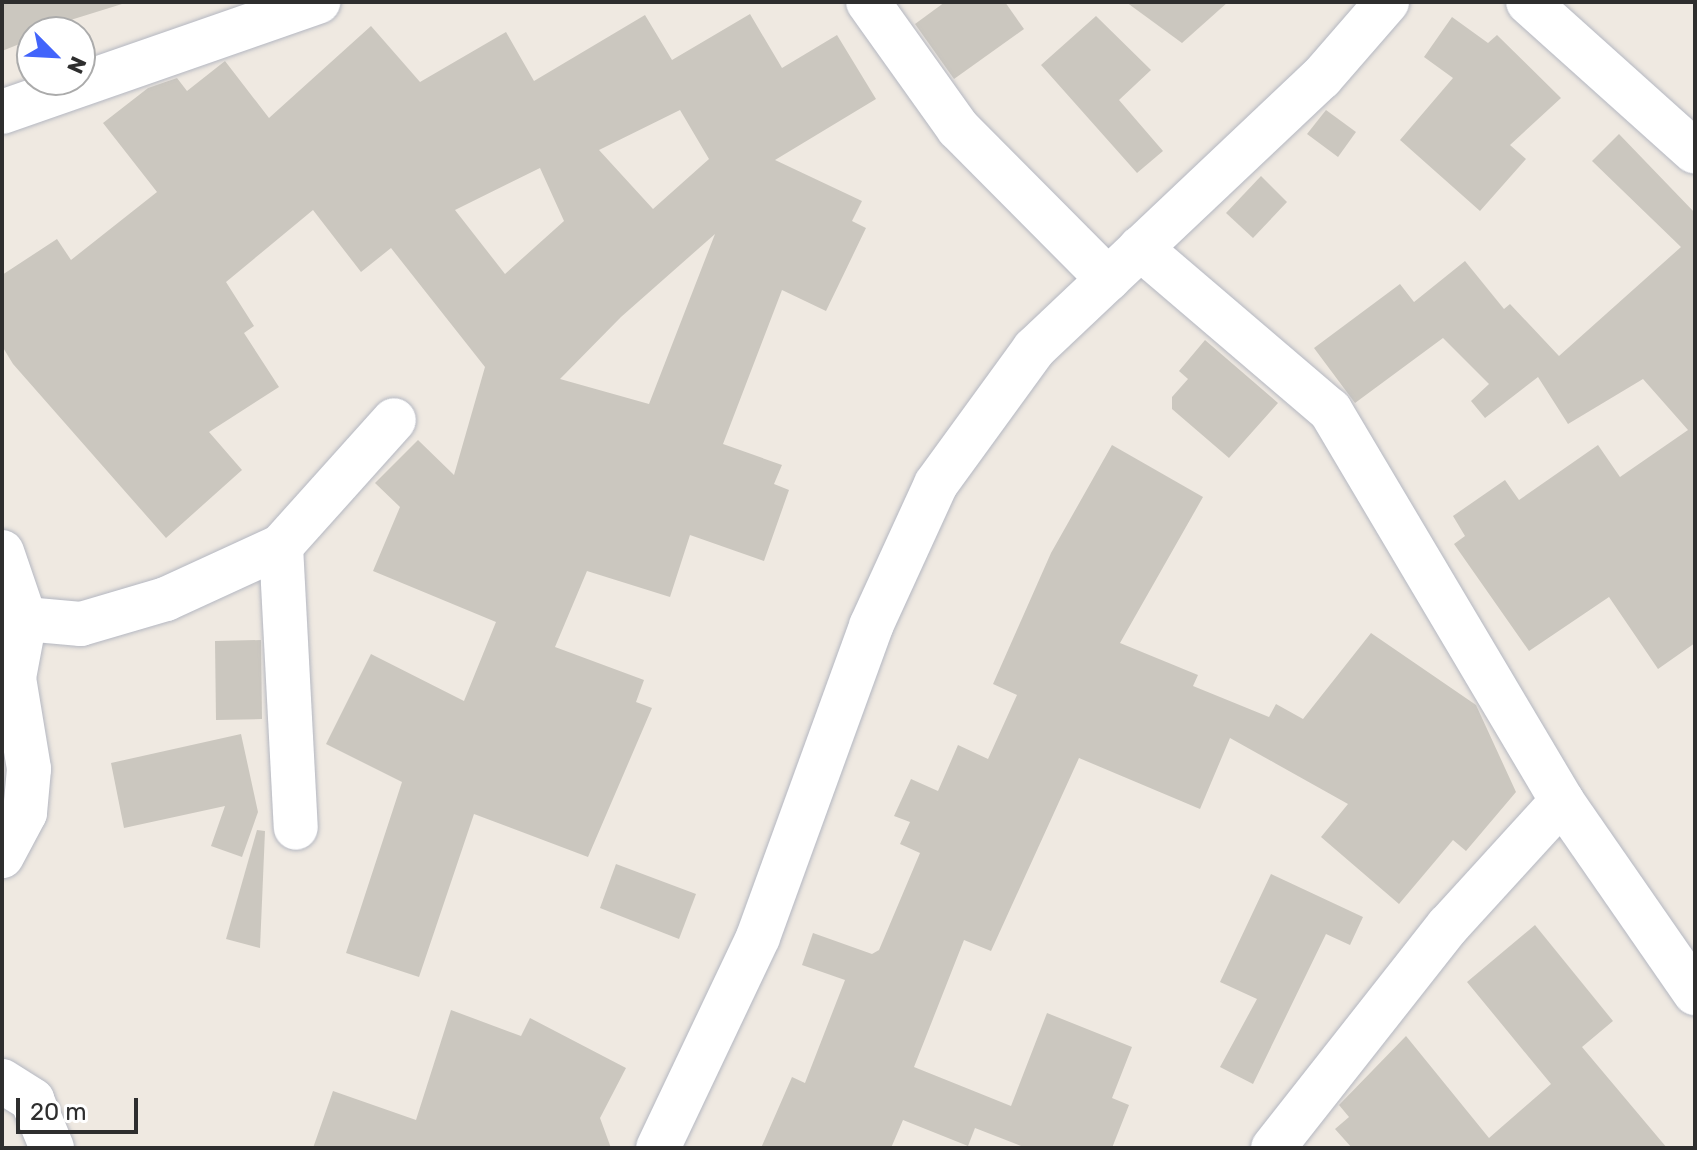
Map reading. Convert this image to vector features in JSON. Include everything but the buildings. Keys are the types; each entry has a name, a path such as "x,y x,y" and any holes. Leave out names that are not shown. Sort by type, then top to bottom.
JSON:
{"street":[{"path":"2,112 318,2"},
{"path":"868,2 958,128 1108,279"},
{"path":"658,1148 758,937 871,626 936,484 1034,349 1321,78 1387,2"},
{"path":"1528,2 1695,152"},
{"path":"1140,248 1330,410 1562,801 1695,993"},
{"path":"25,619 81,624 166,599 281,546 394,420"},
{"path":"281,546 296,828"},
{"path":"2,552 25,619 14,678 29,769 25,813 2,856"},
{"path":"1273,1148 1448,926 1562,801"},
{"path":"2,1081 32,1100 52,1148"}]}
